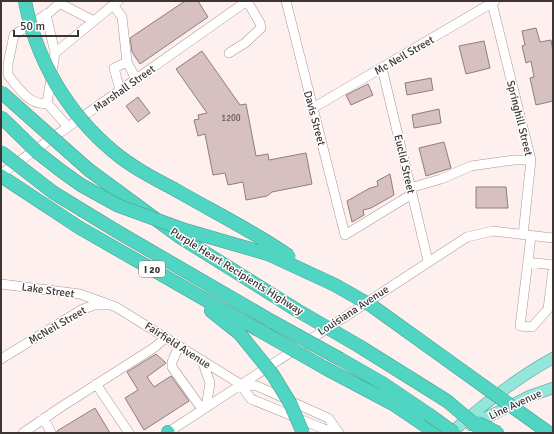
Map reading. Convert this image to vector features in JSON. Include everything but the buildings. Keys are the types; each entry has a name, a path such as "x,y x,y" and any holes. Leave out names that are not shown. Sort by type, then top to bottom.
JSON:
{"highway":[{"path":"25,1 37,45 50,74 72,108 94,134 131,164 258,236 292,258 306,270"},
{"name":"Purple Heart Recipients Highway","path":"1,92 89,170 180,237 447,401 485,433"},
{"path":"1,117 37,152 60,170 81,185 119,206 186,230 250,247 306,270 335,284 372,306 549,433"},
{"path":"1,152 54,193 273,322 382,383 423,417 454,433"},
{"name":"I 20","path":"1,175 42,204 86,231 262,332 392,404 423,417 436,433"},
{"path":"149,267 206,307 240,334 273,375 290,403 302,433"},
{"path":"468,419 498,433"}],"main road":[{"path":"454,433 492,400 537,367 553,358"},
{"name":"Line Avenue","path":"454,433 530,396 553,388"}],"street":[{"path":"229,53 245,43 261,28 260,23 247,1"},
{"name":"Marshall Street","path":"1,175 247,1"},
{"name":"Davis Street","path":"286,1 345,235 411,191"},
{"path":"68,127 47,103 36,102 28,98 4,78 14,35 46,14 61,2 94,21"},
{"name":"Mc Neil Street","path":"313,108 494,2"},
{"name":"Springhill Street","path":"494,2 531,160 527,235 528,262 520,326 532,327 548,309 553,269"},
{"path":"55,53 116,4 122,17 127,62 136,79"},
{"path":"46,14 55,53 47,103"},
{"path":"120,90 114,68 127,62"},
{"name":"Euclid Street","path":"382,68 428,261"},
{"path":"411,191 471,166 514,160 531,160"},
{"name":"Louisiana Avenue","path":"167,433 455,243 480,233 493,231 553,238"},
{"path":"528,262 553,265"},
{"name":"Lake Street","path":"1,284 80,294 116,307"},
{"name":"McNeil Street","path":"1,360 38,335 88,307 102,305 116,307"},
{"name":"Fairfield Avenue","path":"116,307 240,384 251,399 324,429 339,433"},
{"path":"23,433 96,384 155,348 166,337"},
{"path":"179,346 172,362 172,367 204,408"},
{"path":"202,360 210,383 204,408"},
{"path":"96,384 129,433"},
{"name":"Fairfield Avenue","path":"240,384 256,386 328,418 339,433"},
{"path":"44,418 51,433"}]}
